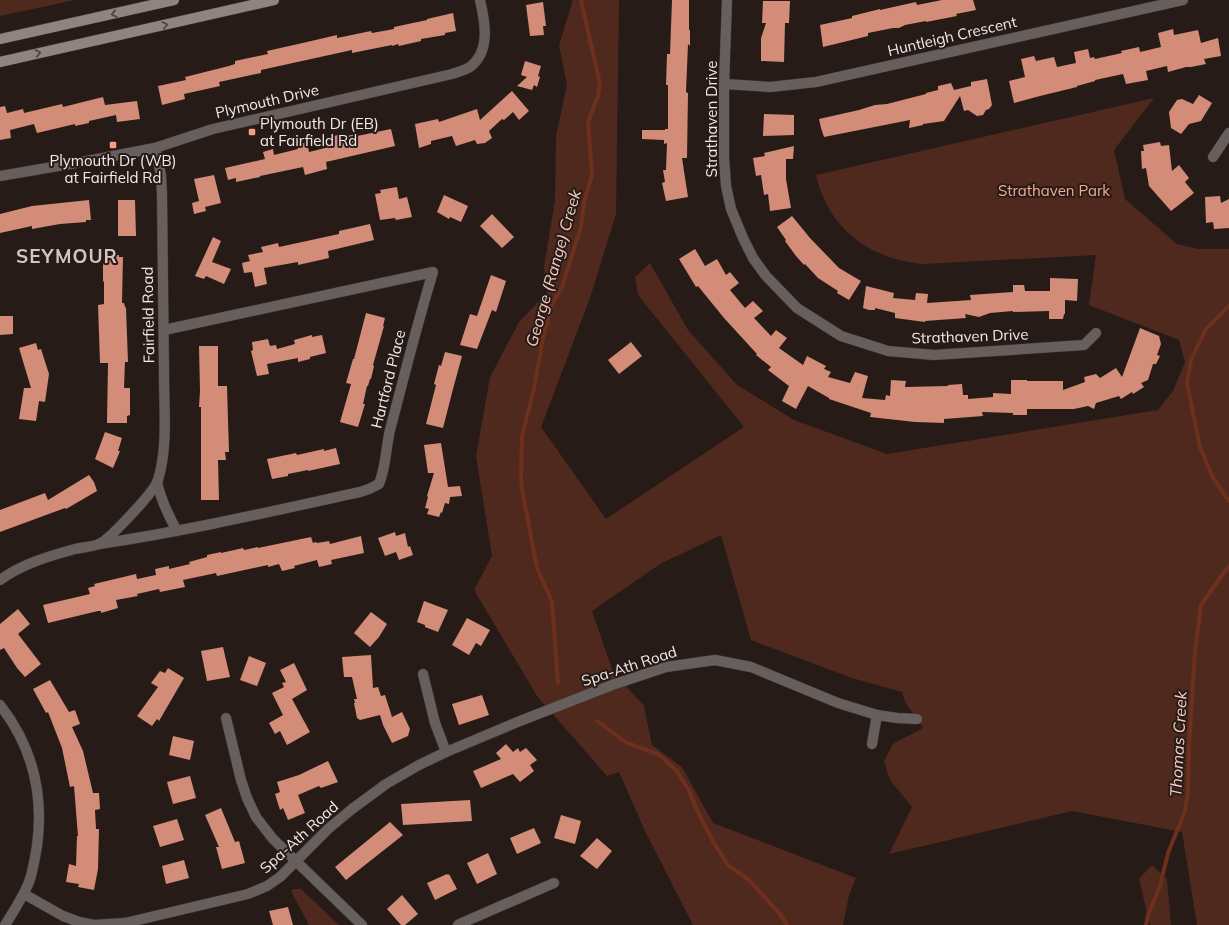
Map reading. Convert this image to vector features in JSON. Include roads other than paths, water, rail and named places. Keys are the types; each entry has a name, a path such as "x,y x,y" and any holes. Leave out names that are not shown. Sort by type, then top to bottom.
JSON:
{"main road":[{"path":"0,39 174,0"},
{"path":"0,62 274,0"}],"street":[{"name":"Plymouth Drive","path":"0,176 87,162 155,148 212,129 452,74 469,67 480,54 483,46 485,27 480,0"},
{"name":"Strathaven Drive","path":"728,0 724,84 724,157 726,186 732,209 743,238 753,258 766,276 797,308 841,336 888,351 934,355 1084,345 1096,334"},
{"name":"Huntleigh Crescent","path":"724,84 770,87 816,82 1183,0"},
{"path":"1213,157 1229,133"},
{"name":"Fairfield Road","path":"155,148 161,175 162,194 164,330 164,435 162,461 158,482 160,496 177,531"},
{"name":"Hartford Place","path":"99,544 177,531 257,515 360,492 379,484 383,470 389,433 416,327 433,272 164,330"},
{"name":"Fairfield Road","path":"0,580 30,563 63,552 99,544 138,508 158,482"},
{"name":"Spa-Ath Road","path":"24,894 63,916 79,922 94,925 126,923 248,894 267,886 280,877 328,829 386,784 419,765 520,721 612,685 666,668 715,660 751,667 838,702 878,715 917,719"},
{"path":"423,674 435,723 446,752"},
{"path":"0,705 12,720 26,749 34,773 38,794 39,815 37,844 29,881 24,894 5,925"},
{"path":"872,744 878,715"},
{"path":"226,718 241,780 256,818 272,839 362,925"},
{"path":"458,925 554,883"}],"waterway":[{"name":"George (Range) Creek","path":"558,683 552,602 537,568 523,495 521,479 522,436 534,389 543,338 552,304 562,287 581,227 584,203 592,175 588,122 598,96 600,84 581,0"},
{"name":"Thomas Creek","path":"1229,306 1206,329 1191,360 1187,383 1200,447 1213,478 1229,501"},
{"name":"Thomas Creek","path":"1146,925 1148,915 1160,886 1168,853 1185,811 1188,792 1189,746 1195,650 1201,605 1229,567"},
{"name":"George (Range) Creek","path":"597,721 627,743 658,754 676,770 689,790 695,806 714,843 728,865 749,880 780,914 787,925"}],"place":[{"name":"Plymouth Dr (EB) at Fairfield Rd","path":"252,132"},
{"name":"Plymouth Dr (WB) at Fairfield Rd","path":"113,145"}],"district":[{"name":"SEYMOUR","path":"67,256"}],"park label":[{"name":"Strathaven Park","path":"1054,190"}]}
